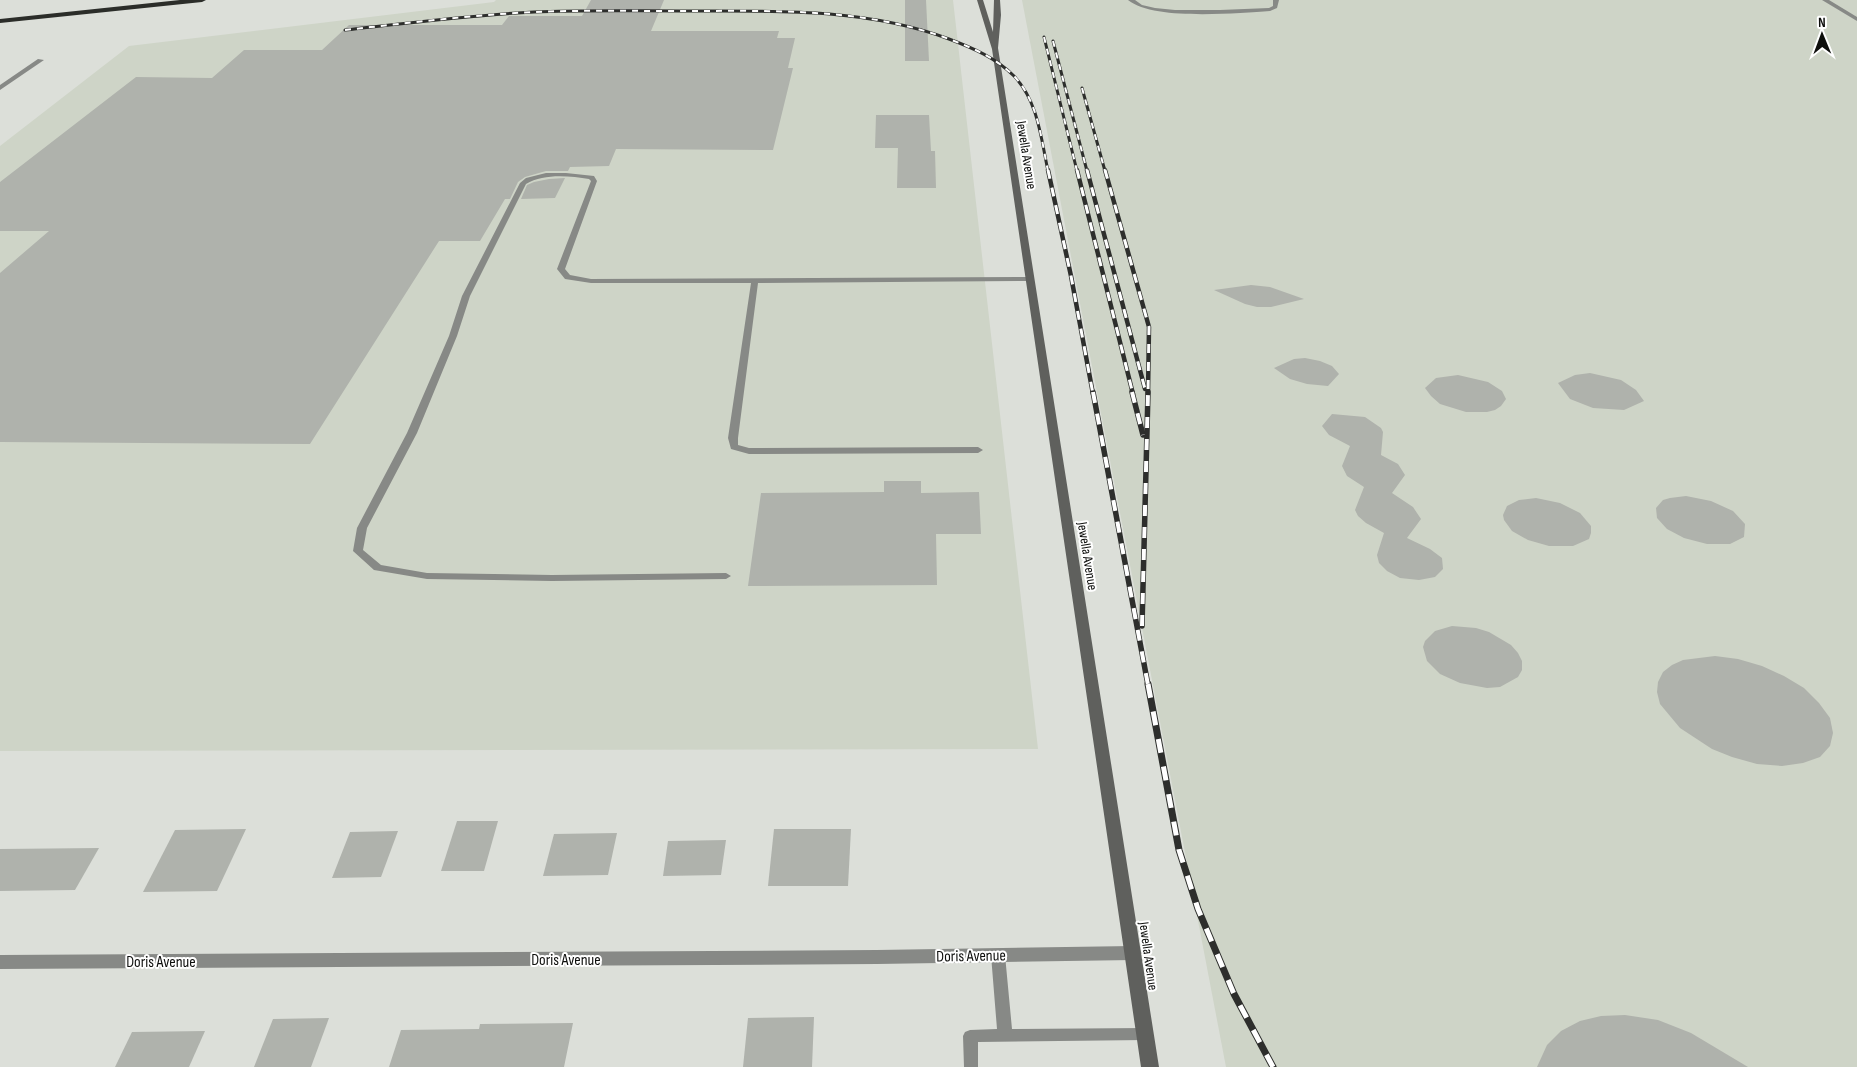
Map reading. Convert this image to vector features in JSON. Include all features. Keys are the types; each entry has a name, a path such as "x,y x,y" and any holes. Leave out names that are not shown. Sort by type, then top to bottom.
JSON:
{"highway":[{"path":"0,21 202,0"}],"main road":[{"name":"Jewella Avenue","path":"980,0 995,49 1150,1067"},
{"name":"Jewella Avenue","path":"995,49 998,15 997,0"}],"street":[{"path":"0,88 40,60"},
{"name":"Doris Avenue","path":"0,962 1133,953"}],"lane":[{"path":"1131,0 1137,5 1157,10 1199,12 1270,8 1275,7 1276,0"},
{"path":"1826,0 1857,19"},
{"path":"726,576 552,578 427,576 378,568 358,550 362,528 412,432 453,336 466,296 523,183 529,178 540,176 584,176 592,178 594,182 563,258 561,269 568,277 591,280 1031,279"},
{"path":"755,280 733,438 734,447 749,451 978,450"},
{"path":"998,955 1005,1035"},
{"path":"971,1067 970,1036 1145,1034"}],"shaded area":[{"path":"496,0 953,0 1038,749 0,751 0,146 129,46 494,2"},
{"path":"1022,0 1857,0 1857,1067 1226,1067"}],"building":[{"path":"591,0 664,0 651,31 779,31 777,38 795,38 788,68 793,68 773,150 616,149 609,166 570,167 568,171 546,171 525,177 518,182 510,199 505,199 480,241 439,241 310,444 0,442 0,273 49,231 0,231 0,182 136,77 212,78 244,50 322,50 349,25 502,25 509,16 582,16"},
{"path":"905,0 926,0 929,61 905,61"},
{"path":"876,115 929,115 931,151 935,151 936,188 897,188 898,148 875,148"},
{"path":"565,178 555,198 521,199 527,185 549,179"},
{"path":"1251,285 1270,287 1304,299 1271,307 1257,307 1245,304 1214,290"},
{"path":"1305,358 1320,361 1332,366 1339,374 1328,386 1307,384 1290,379 1274,368 1294,359"},
{"path":"1590,373 1621,380 1636,390 1644,401 1624,410 1593,408 1570,399 1558,383 1575,375"},
{"path":"1458,375 1488,382 1502,391 1506,399 1495,410 1466,412 1440,404 1425,388 1436,378"},
{"path":"1332,414 1365,417 1381,428 1383,432 1381,455 1398,464 1405,475 1392,493 1413,507 1421,519 1407,538 1430,549 1442,558 1443,569 1435,577 1419,580 1400,578 1387,571 1379,563 1377,555 1384,533 1366,523 1358,516 1355,510 1364,487 1347,476 1342,466 1350,446 1329,435 1322,426"},
{"path":"884,481 921,481 921,493 979,492 981,534 936,534 937,585 748,586 761,493 884,492"},
{"path":"1686,496 1711,501 1733,511 1745,524 1744,537 1730,544 1707,544 1684,538 1667,529 1657,518 1656,508 1663,500"},
{"path":"1536,498 1560,503 1580,513 1591,526 1589,539 1573,546 1549,546 1528,540 1512,531 1504,520 1503,515 1507,506 1519,500"},
{"path":"1452,626 1476,628 1489,632 1511,645 1522,661 1522,670 1518,677 1500,687 1487,688 1460,683 1440,674 1427,661 1423,647 1425,641 1435,631"},
{"path":"1715,656 1738,659 1762,666 1804,688 1819,703 1830,718 1833,733 1830,746 1820,757 1803,763 1782,766 1757,764 1712,749 1680,728 1660,704 1657,692 1658,682 1663,672 1672,665 1683,660"},
{"path":"457,821 498,821 484,871 441,871"},
{"path":"246,829 217,891 143,892 175,830"},
{"path":"774,829 851,829 848,886 768,886"},
{"path":"398,831 381,877 332,878 350,832"},
{"path":"617,833 608,875 543,876 554,834"},
{"path":"726,840 721,875 663,876 668,841"},
{"path":"99,848 75,890 0,891 0,849"},
{"path":"1625,1015 1658,1020 1691,1033 1748,1067 1537,1067 1547,1045 1561,1031 1580,1021 1601,1016"},
{"path":"814,1017 812,1067 743,1067 748,1018"},
{"path":"329,1018 311,1067 254,1067 273,1019"},
{"path":"573,1023 564,1067 389,1067 401,1030 479,1029 480,1024"},
{"path":"205,1031 189,1067 115,1067 132,1032"}],"railway":[{"path":"345,30 439,19 570,11 782,11 850,16 883,21 958,42 984,54 1014,76 1022,86 1033,108 1048,171"},
{"path":"1044,37 1077,171"},
{"path":"1053,41 1087,171"},
{"path":"1082,88 1105,171"},
{"path":"1048,170 1071,276 1093,394"},
{"path":"1077,170 1133,394"},
{"path":"1087,170 1145,389"},
{"path":"1105,170 1149,327 1148,394"},
{"path":"1093,392 1148,685"},
{"path":"1132,392 1143,435"},
{"path":"1142,626 1148,392"},
{"path":"1148,684 1179,850 1198,909 1234,994 1273,1067"}]}
